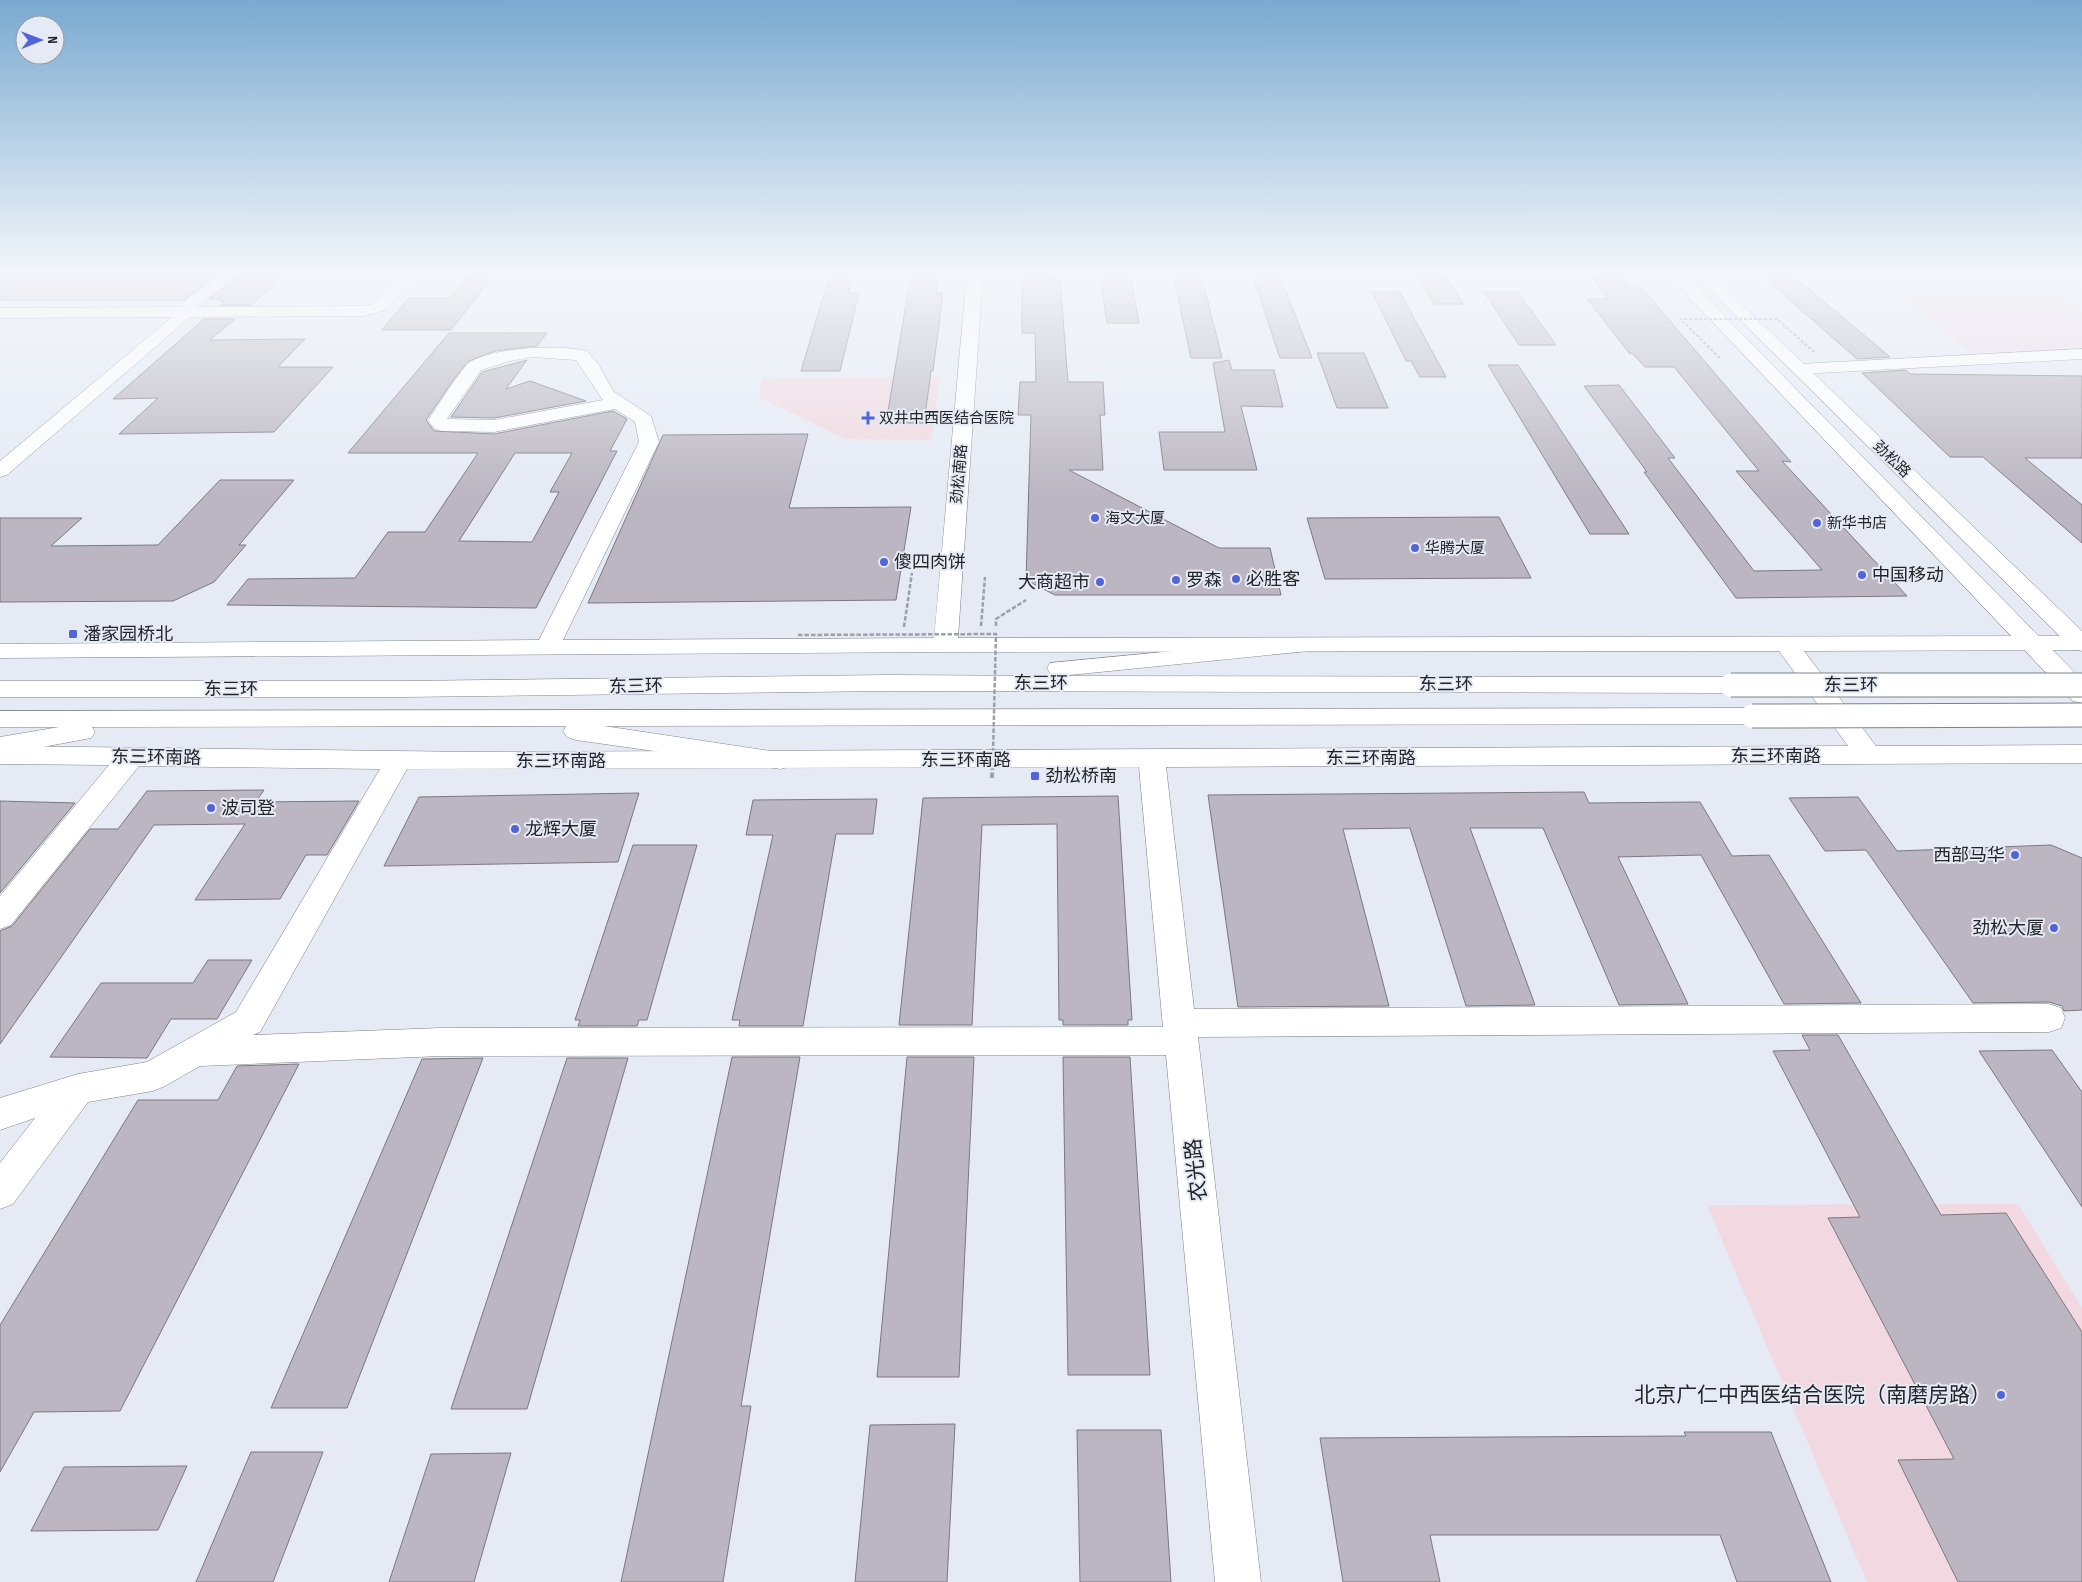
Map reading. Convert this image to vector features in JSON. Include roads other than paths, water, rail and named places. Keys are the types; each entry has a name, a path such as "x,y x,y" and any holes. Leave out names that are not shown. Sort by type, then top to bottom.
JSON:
{"main road":[{"path":"0,471 146,348"},
{"name":"劲松南路","path":"945,645 969,348"},
{"name":"劲松路","path":"1746,348 2082,696"},
{"name":"劲松路","path":"1778,348 2082,644"},
{"path":"547,648 649,442 644,420 606,394 590,365 580,355 533,352 508,356 475,366 437,421 442,425 494,426 617,403"},
{"path":"1800,369 2082,354"},
{"path":"1786,644 1869,756"},
{"path":"0,651 945,645 2082,644"},
{"path":"888,683 1309,645"},
{"name":"东三环","path":"0,689 403,689 888,683 2082,685"},
{"name":"东三环","path":"0,719 2082,715"},
{"path":"478,717 781,760"},
{"path":"0,746 162,719"},
{"name":"东三环南路","path":"0,756 399,760 781,760 2082,754"},
{"path":"0,917 131,757"},
{"name":"农光路","path":"1152,759 1238,1582"},
{"path":"0,1114 78,1089 153,1076 248,1022 399,760"},
{"path":"197,1052 441,1042 2049,1018"},
{"path":"0,1192 78,1089"}],"place":[{"name":"双井中西医结合医院","path":"868,418"},
{"name":"海文大厦","path":"1095,518"},
{"name":"新华书店","path":"1817,523"},
{"name":"华腾大厦","path":"1415,548"},
{"name":"傻四肉饼","path":"884,562"},
{"name":"中国移动","path":"1862,575"},
{"name":"必胜客","path":"1236,579"},
{"name":"罗森","path":"1176,580"},
{"name":"大商超市","path":"1100,582"},
{"name":"潘家园桥北","path":"73,634"},
{"name":"劲松桥南","path":"1035,776"},
{"name":"波司登","path":"211,808"},
{"name":"龙辉大厦","path":"515,829"},
{"name":"西部马华","path":"2015,855"},
{"name":"劲松大厦","path":"2054,928"},
{"name":"北京广仁中西医结合医院（南磨房路）","path":"2001,1395"}]}
